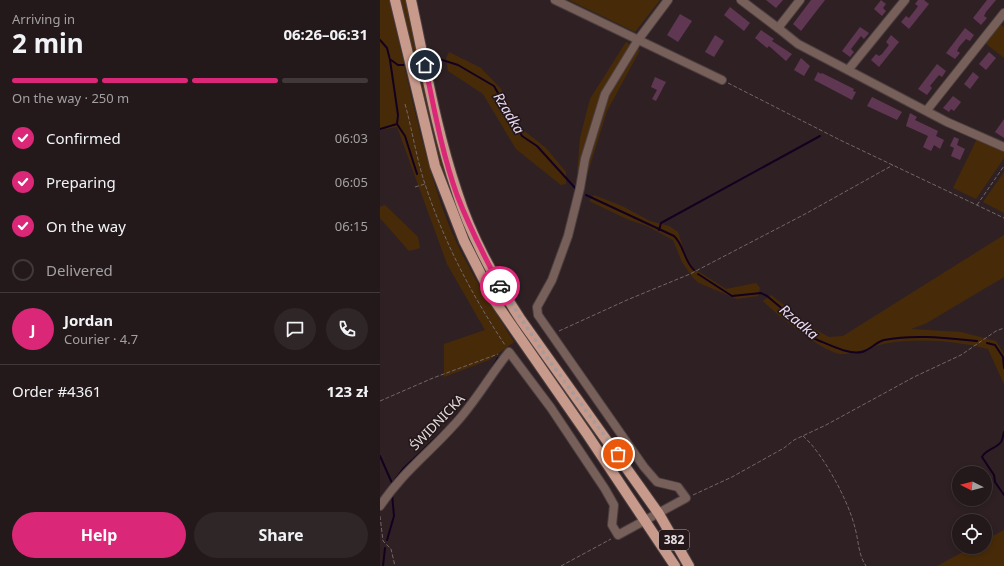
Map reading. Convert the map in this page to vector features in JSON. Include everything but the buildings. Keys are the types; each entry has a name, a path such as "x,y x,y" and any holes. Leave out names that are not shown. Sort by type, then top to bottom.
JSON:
{"main road":[{"name":"382","path":"395,0 419,106 435,166 464,241 494,300 647,521 675,566"},
{"name":"382","path":"411,0 444,150 457,194 473,234 503,292 517,314 659,514 690,566"}],"street":[{"path":"555,0 722,80"},
{"path":"510,352 551,408 605,489 614,505 612,525 618,535 647,521 686,498 678,487 657,482 644,467 552,336 538,315 537,307 552,280 568,236 580,188 585,159 605,94 638,40 668,0"},
{"path":"741,0 798,44 927,110 947,122 1004,147"},
{"path":"778,28 800,0"},
{"path":"848,70 905,0"},
{"path":"927,110 1004,13"},
{"name":"ŚWIDNICKA","path":"380,506 404,474 455,425 510,352"}],"path":[{"path":"722,80 1004,218"},
{"path":"380,401 489,356 510,352 488,320 456,261 439,223 425,184 405,104"},
{"path":"552,336 587,317 690,274 807,213 893,165"},
{"path":"977,205 1004,166"},
{"path":"415,187 425,184"},
{"path":"686,498 732,477 803,435 826,426 914,377 961,355 1004,328"},
{"path":"803,435 813,444 848,506 855,529 860,557 866,566"},
{"path":"380,516 383,541 391,549 395,566"},
{"path":"561,566 618,535"}],"shaded area":[{"path":"380,0 389,0 422,141 438,196 448,223 470,269 514,342 489,360 444,377 444,344 485,330 447,264 397,127 380,130"},
{"path":"400,0 406,0 438,146 465,224 606,449 547,370 503,307 476,258 443,177"},
{"path":"569,0 660,0 635,32"},
{"path":"1000,24 1004,27 1004,58 985,43"},
{"path":"626,42 640,50 607,111 588,172 577,173 580,138 590,99"},
{"path":"449,52 481,68 501,89 523,130 546,148 566,172 566,184 561,185 516,149 483,94 448,71 446,58"},
{"path":"977,139 1004,152 1004,158 976,199 953,188"},
{"path":"1004,172 1004,213 983,202"},
{"path":"594,195 622,206 650,221 669,226 678,232 684,251 693,268 726,289 756,283 760,288 758,296 737,299 699,283 693,278 682,262 673,240 647,226 629,220 589,201"},
{"path":"385,205 418,237 420,248 409,251 380,218 380,207"},
{"path":"1004,235 1004,277 925,324 911,329 961,332 996,341 1004,354 1004,384 988,349 951,342 901,341 841,354 833,352 812,340 778,315 763,301 771,295 816,330 829,337 843,336"},
{"path":"1004,530 1004,566 937,566 959,554 992,554 992,536"}],"waterway":[{"path":"380,40 387,48 390,60 398,115 397,124 405,136 417,174"},
{"name":"Rzadka","path":"428,58 436,58 458,65 494,86 522,136 537,146 576,189"},
{"name":"Rzadka","path":"391,60 398,65 406,65"},
{"path":"380,129 397,124"},
{"path":"659,230 661,223 820,136"},
{"name":"Rzadka","path":"586,195 674,236 694,270"},
{"name":"Rzadka","path":"698,274 732,296 761,293 767,296 797,321 804,323 810,329 815,339 844,351 856,353 862,352 868,350 878,342 907,337 930,337 977,341"},
{"name":"Rzadka","path":"987,343 995,345 1003,357 1004,368"},
{"path":"492,368 498,358"},
{"path":"451,422 462,410"},
{"path":"388,489 403,469 446,428"},
{"name":"Rzadka","path":"1004,432 1001,442 986,452 982,457 994,475 995,482 1004,495"},
{"path":"380,456 392,483"},
{"path":"387,540 394,516 392,494"},
{"path":"383,566 385,548"}],"way so far":[{"path":"500,286 545,355 618,454"}],"route":[{"path":"425,65 436,117 457,194 473,234 500,286"}]}
